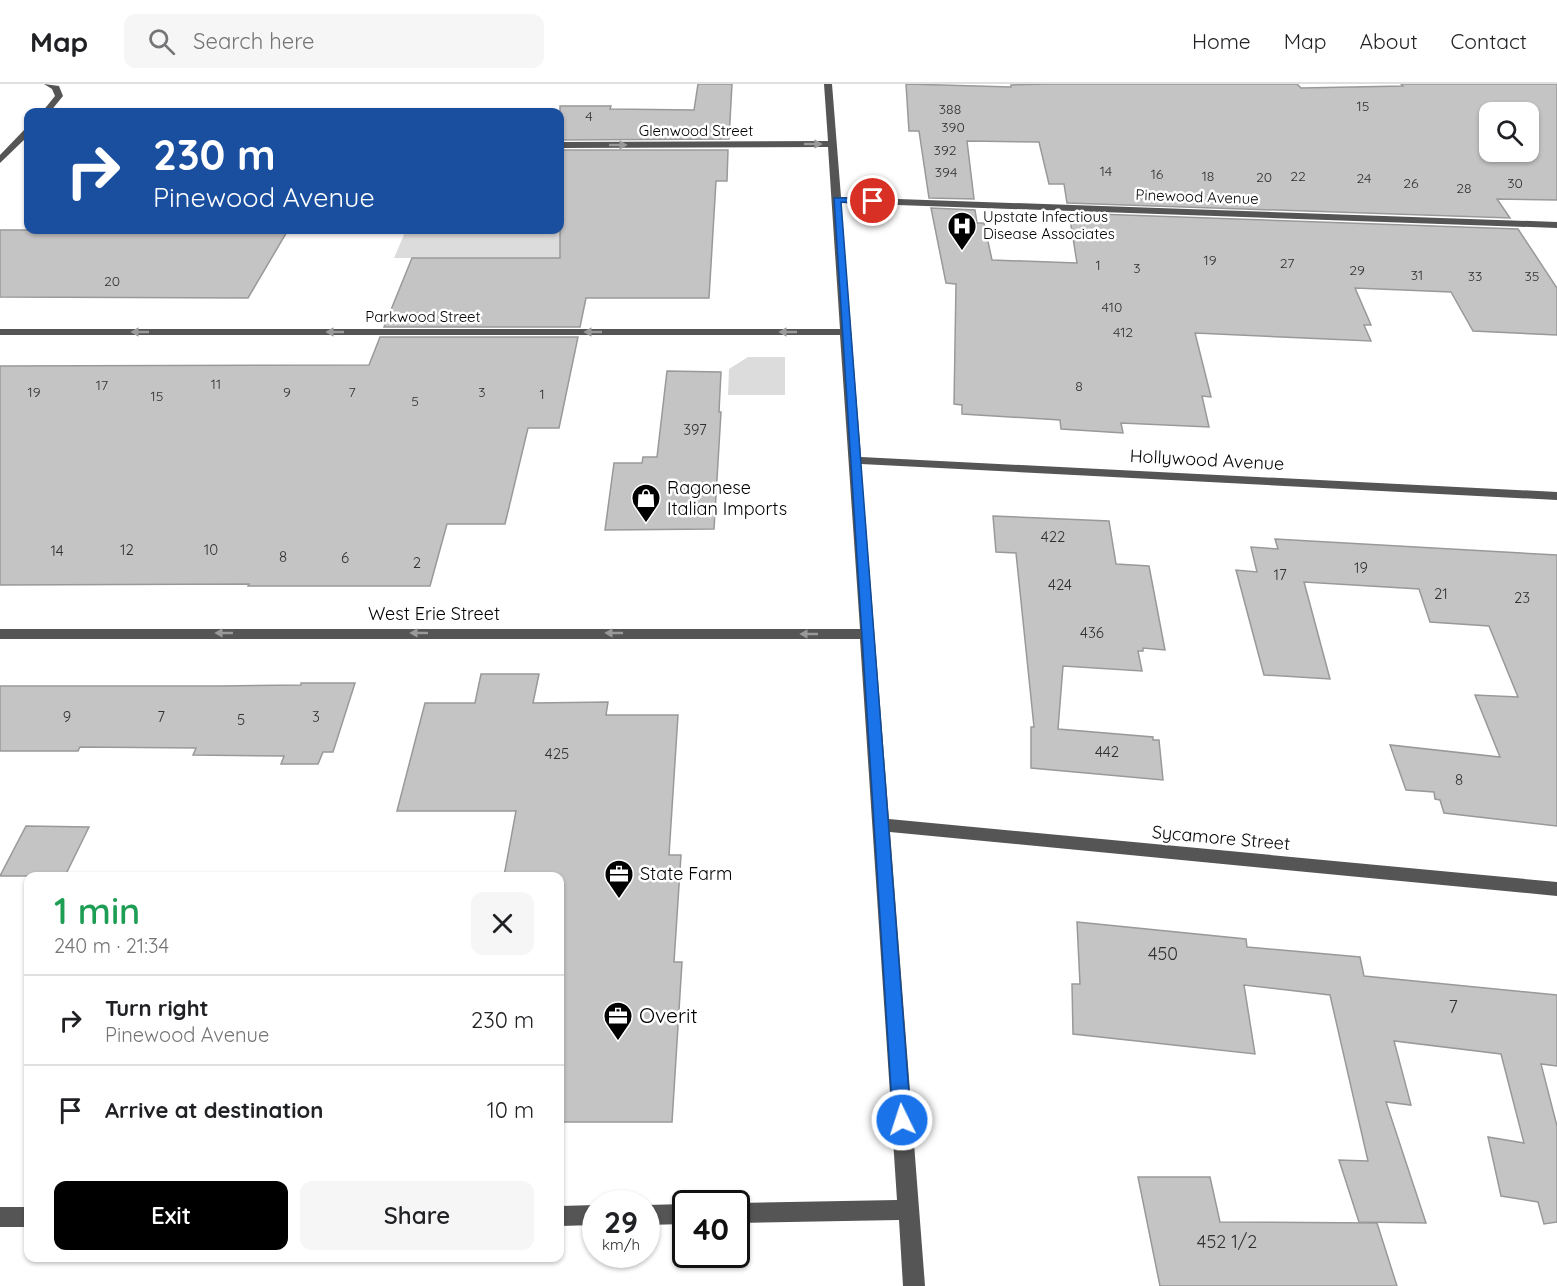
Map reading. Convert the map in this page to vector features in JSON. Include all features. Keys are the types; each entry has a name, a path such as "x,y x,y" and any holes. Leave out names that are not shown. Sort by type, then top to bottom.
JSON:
{"street":[{"path":"48,84 56,88 59,93 56,102 50,108"},
{"path":"828,84 914,1286"},
{"path":"0,160 24,135"},
{"name":"Glenwood Street","path":"564,145 833,144"},
{"path":"0,146 24,146"},
{"name":"Pinewood Avenue","path":"837,200 1557,225"},
{"name":"Parkwood Street","path":"0,332 846,332"},
{"name":"Hollywood Avenue","path":"855,460 1557,496"},
{"name":"West Erie Street","path":"0,634 867,634"},
{"name":"Sycamore Street","path":"881,825 1557,889"},
{"path":"750,1213 909,1210"},
{"path":"564,1216 582,1215"},
{"path":"0,1217 24,1217"}],"shaded area":[{"path":"564,209 594,209 584,258 394,258 404,234 564,234"},
{"path":"748,357 785,357 785,395 728,395 729,369"}],"building":[{"path":"698,84 732,84 729,139 564,140 564,108 560,106 611,106 610,109 694,110"},
{"path":"906,84 1011,87 1011,85 1048,84 1297,84 1301,88 1403,86 1401,84 1557,84 1557,200 1497,199 1510,218 1067,203 1064,184 1049,184 1039,142 967,141 974,199 929,198 919,131 909,131"},
{"path":"564,150 728,150 727,181 716,181 709,298 586,298 580,327 384,327 412,258 560,258 560,234 564,234"},
{"path":"931,208 975,210 977,223 984,223 992,260 1077,263 1069,213 1518,229 1557,288 1557,335 1473,331 1451,292 1355,288 1371,325 1364,325 1371,341 1195,333 1211,397 1202,396 1209,427 1121,423 1123,433 1061,429 1060,420 962,414 962,405 954,404 956,284 946,283"},
{"path":"0,230 24,230 24,234 286,234 248,298 0,297"},
{"path":"380,337 578,337 559,428 528,428 505,524 447,524 430,586 0,585 0,366 369,365"},
{"path":"667,371 721,372 714,529 605,530 614,463 642,463 643,457 657,457"},
{"path":"993,516 1109,521 1116,564 1149,566 1165,650 1143,648 1143,651 1138,651 1142,671 1063,666 1058,729 1153,737 1153,740 1159,740 1163,780 1031,768 1031,727 1034,727 1016,553 996,552"},
{"path":"1275,539 1557,555 1557,826 1444,813 1440,800 1435,799 1434,792 1406,790 1390,745 1500,757 1475,695 1518,697 1489,626 1430,622 1419,589 1304,582 1330,679 1264,675 1236,570 1257,572 1251,547 1278,549"},
{"path":"481,674 539,674 533,703 608,702 606,715 678,715 669,855 681,855 674,962 682,962 672,1122 564,1122 564,872 505,872 516,811 397,811 425,703 475,703"},
{"path":"301,683 355,683 333,752 323,752 318,764 281,764 284,756 193,755 196,748 80,747 78,751 0,751 0,686 222,686 301,685"},
{"path":"26,826 89,827 67,872 24,872 24,876 0,876"},
{"path":"1077,922 1246,939 1247,947 1360,957 1364,976 1557,995 1557,1066 1541,1064 1557,1126 1557,1222 1544,1224 1538,1202 1501,1196 1488,1137 1524,1143 1501,1054 1394,1041 1411,1105 1386,1102 1426,1223 1359,1222 1339,1160 1368,1161 1330,995 1244,985 1255,1054 1073,1034 1072,984 1080,984"},
{"path":"1138,1177 1210,1177 1220,1222 1377,1223 1397,1286 1160,1286"}],"place":[{"name":"Upstate Infectious Disease Associates","path":"962,252"},
{"name":"Ragonese Italian Imports","path":"646,524"},
{"name":"State Farm","path":"619,900"},
{"name":"Overit","path":"618,1042"}],"route":[{"path":"873,201 837,200 902,1120"}]}
